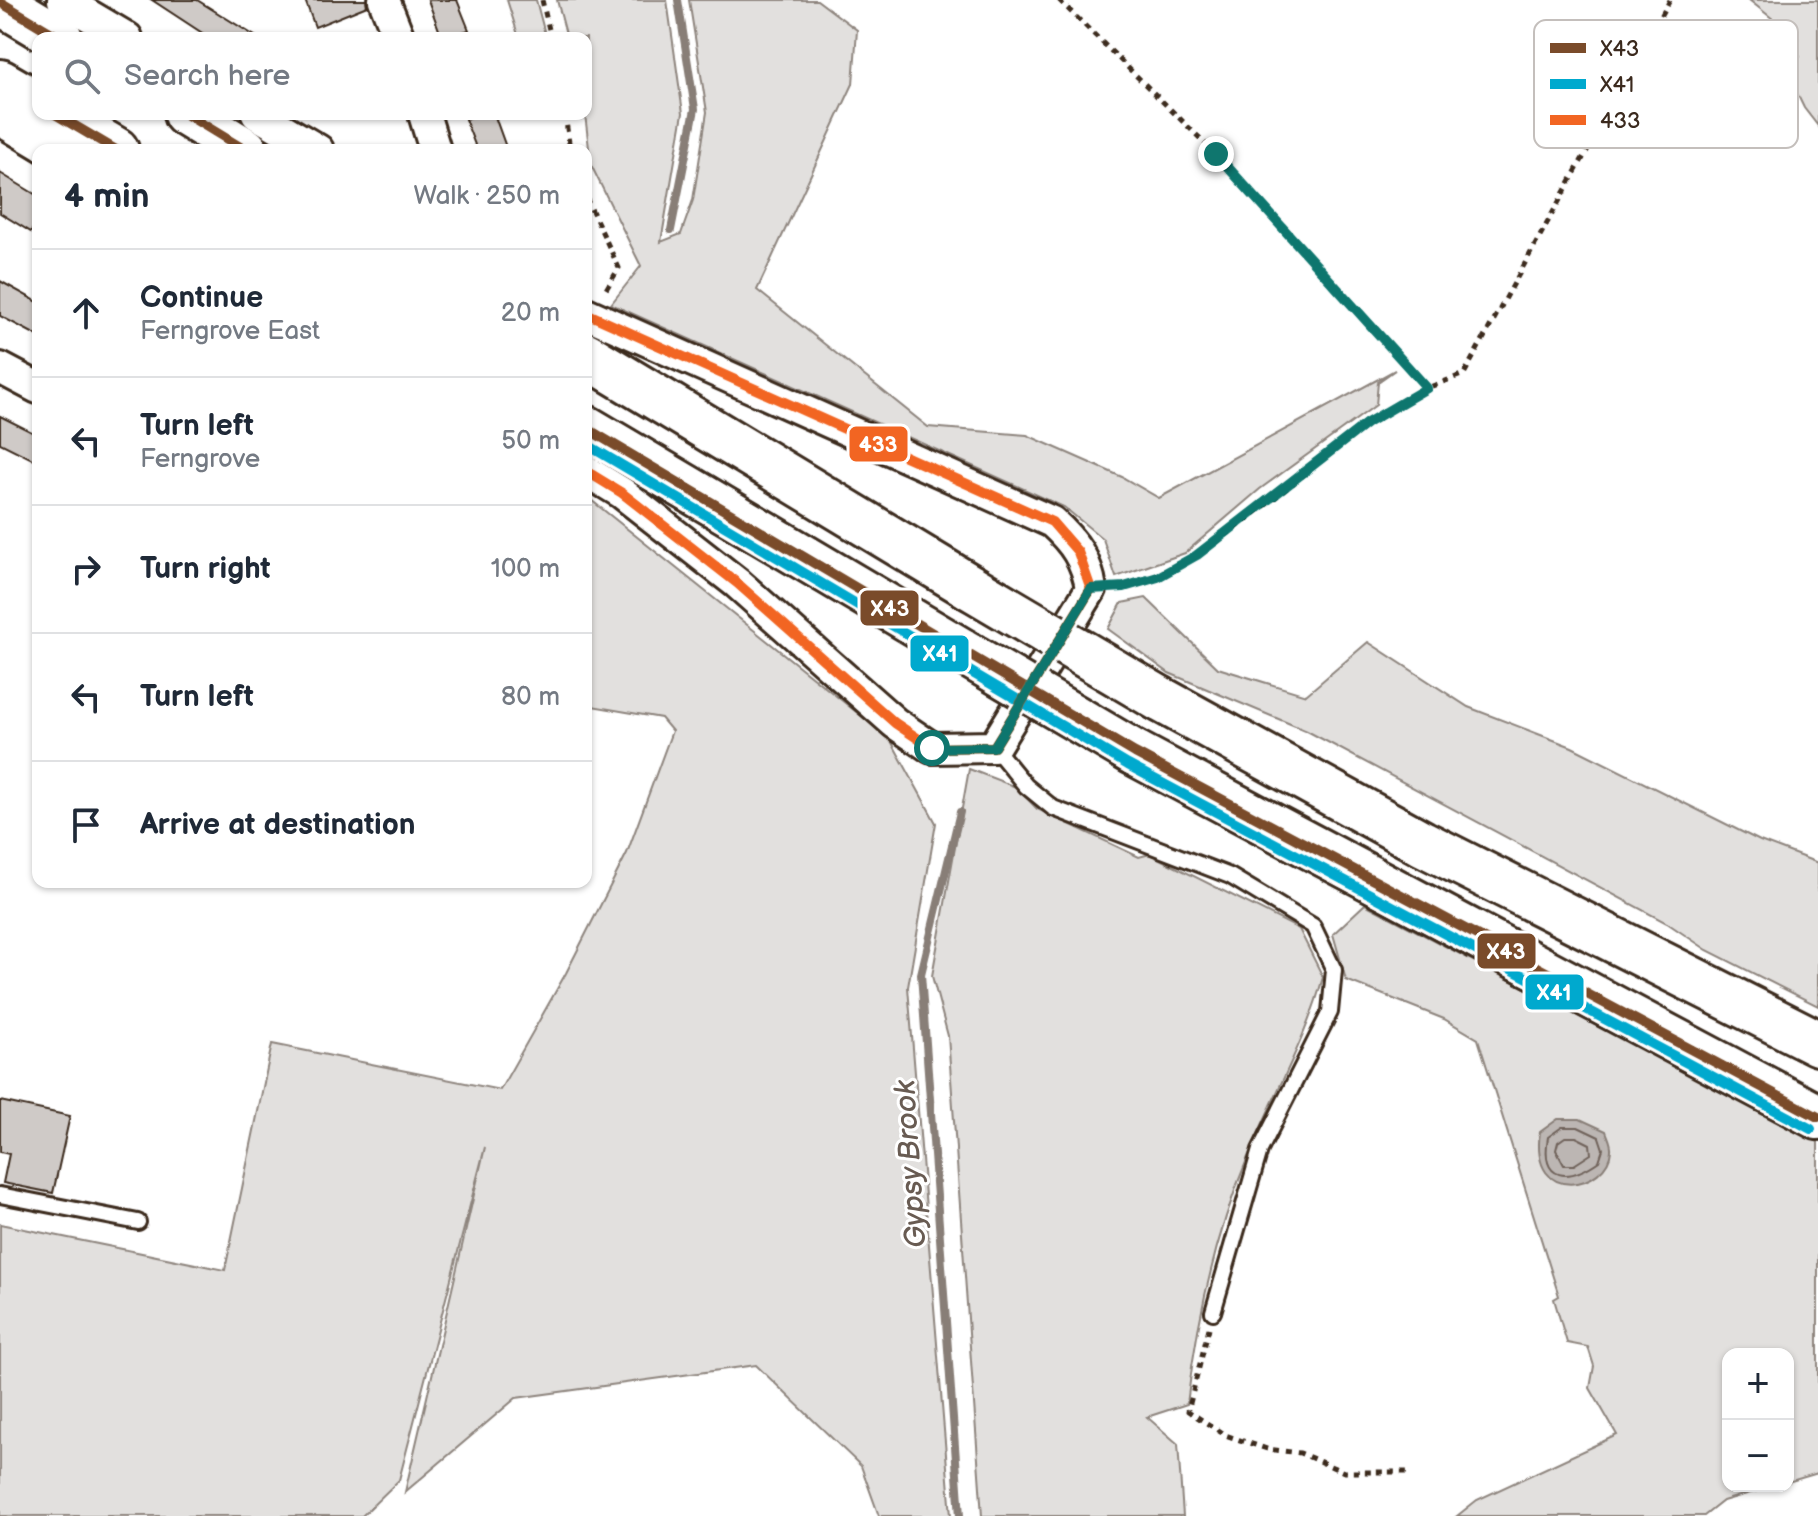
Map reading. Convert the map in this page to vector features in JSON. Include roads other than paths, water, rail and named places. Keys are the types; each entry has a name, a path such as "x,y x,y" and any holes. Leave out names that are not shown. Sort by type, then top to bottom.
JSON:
{"highway":[{"path":"0,2 50,32"},
{"path":"0,82 32,101"},
{"path":"65,120 106,144"},
{"path":"196,120 235,144"},
{"path":"592,331 972,588 1160,699 1422,843 1818,1043"},
{"path":"592,432 1135,753 1818,1117"}],"street":[{"path":"63,0 117,32"},
{"path":"384,0 397,32"},
{"path":"0,120 40,144"},
{"path":"267,120 308,144"},
{"path":"426,120 433,144"},
{"path":"592,330 1052,522 1069,537 1088,565 1091,589 994,747 932,748 895,723 737,583 622,493 592,475"},
{"path":"0,368 32,385"}],"lane":[{"path":"994,747 1026,786 1053,808 1230,876 1313,926 1334,970 1330,1012 1260,1150 1213,1312"},
{"path":"0,1195 138,1222"}],"water":[{"path":"1558,1119 1580,1119 1606,1131 1611,1150 1607,1163 1598,1174 1571,1184 1557,1181 1546,1172 1540,1156 1540,1132"}],"waterway":[{"name":"Gypsy Brook","path":"671,230 695,109 678,0"},
{"name":"Gypsy Brook","path":"960,812 921,974 960,1516"}]}
